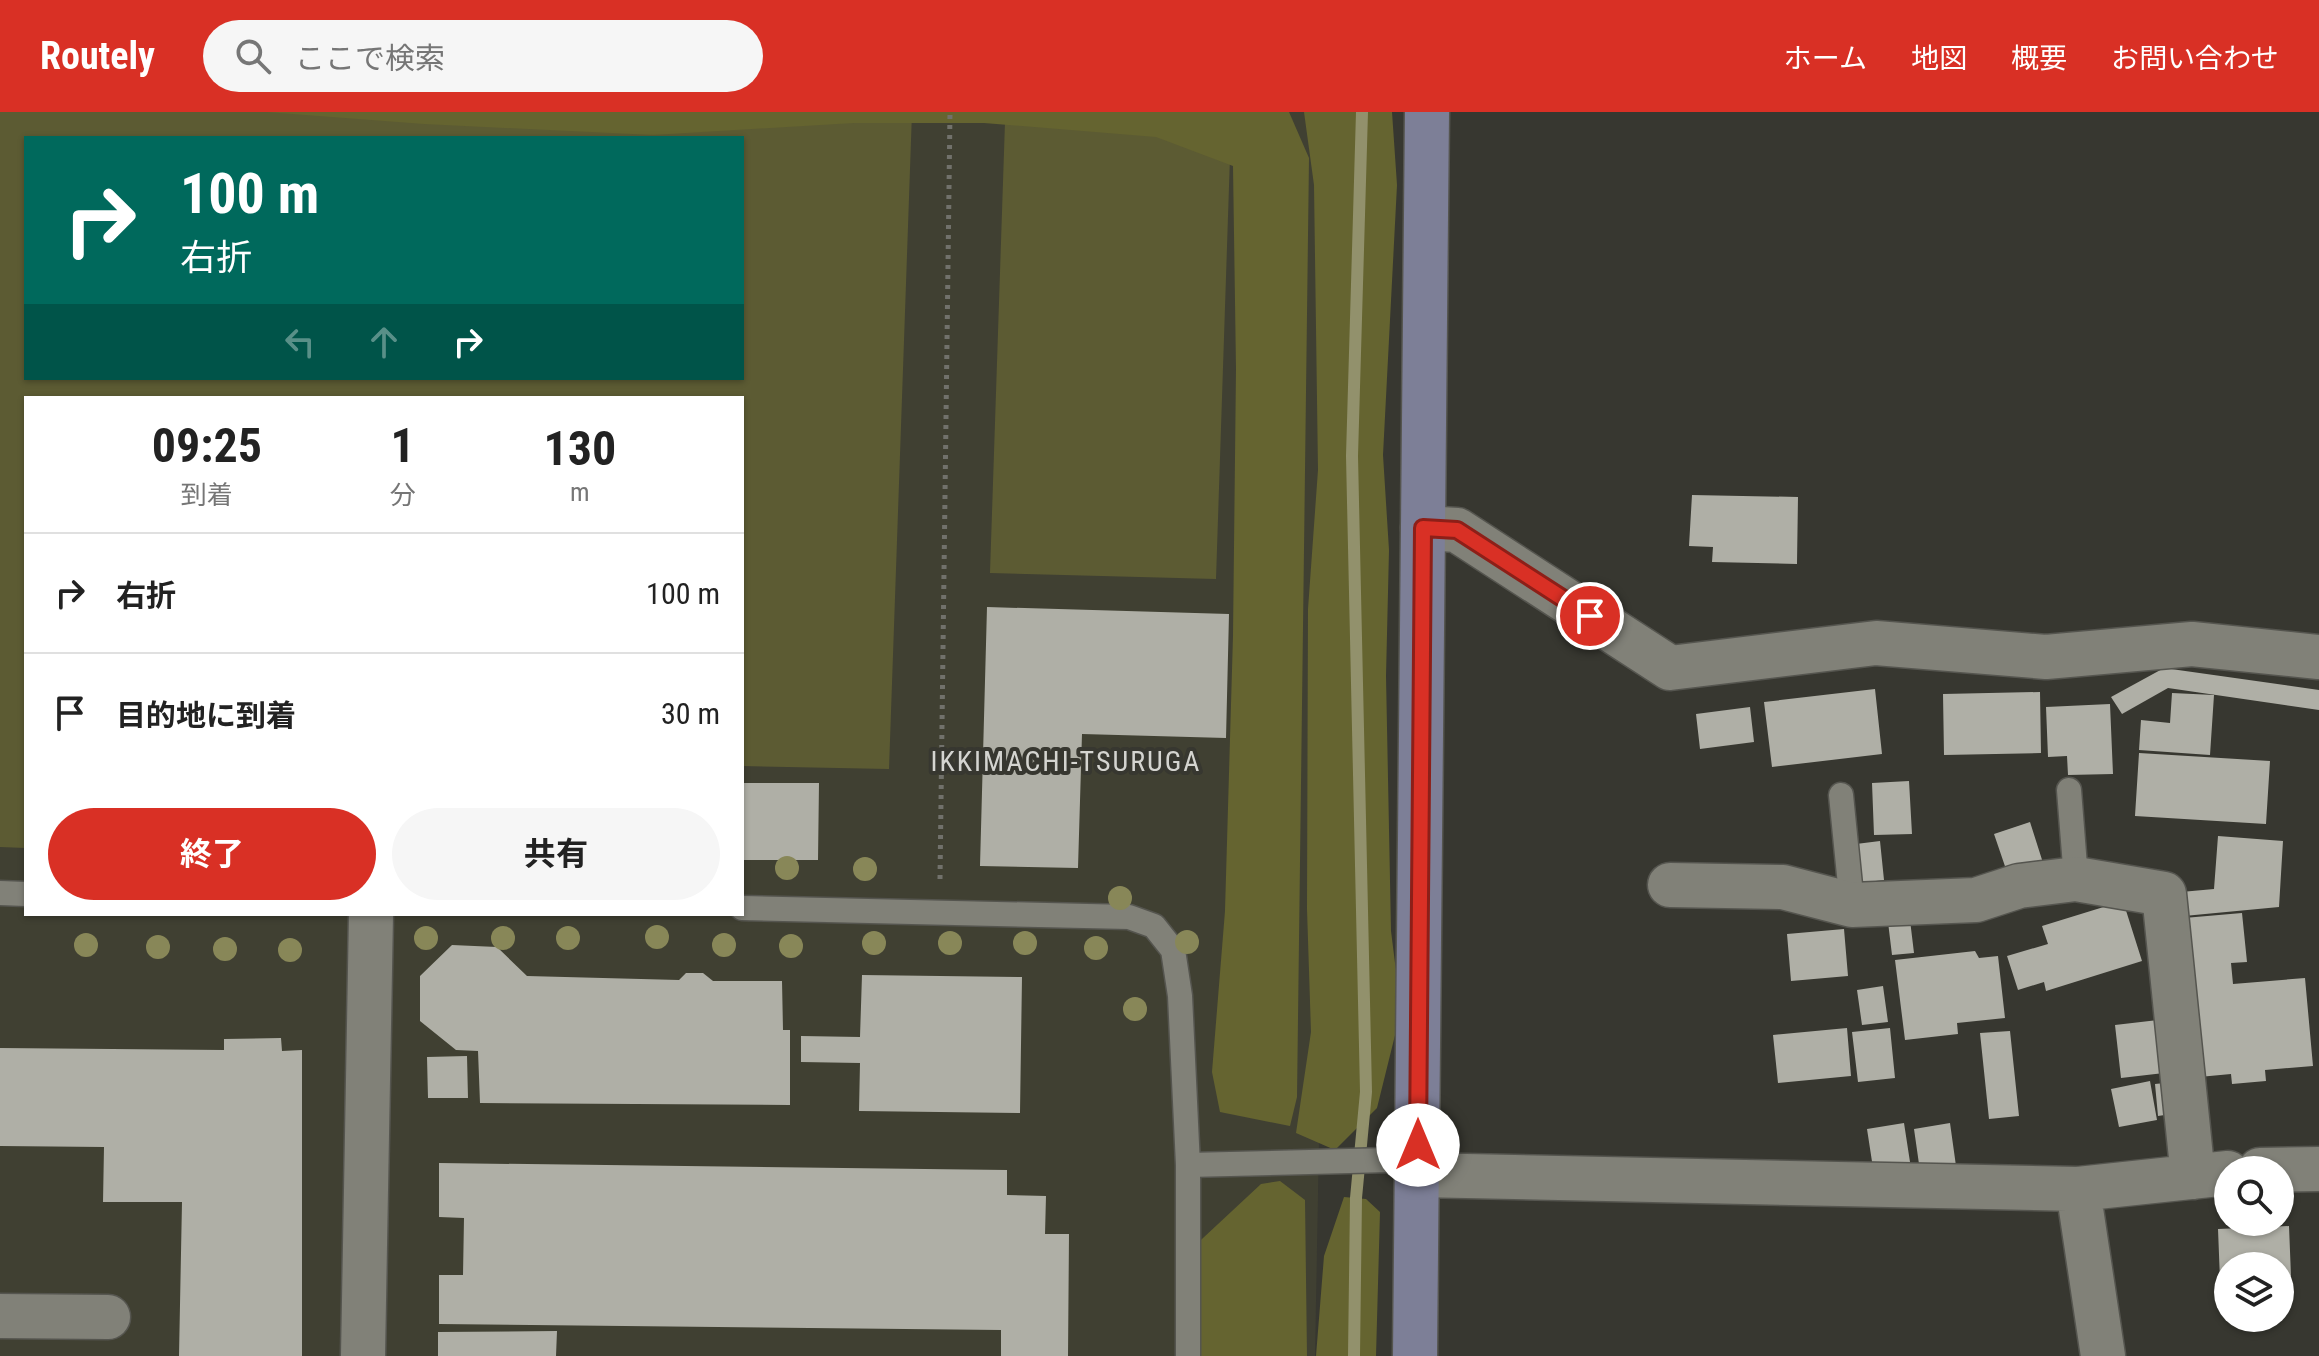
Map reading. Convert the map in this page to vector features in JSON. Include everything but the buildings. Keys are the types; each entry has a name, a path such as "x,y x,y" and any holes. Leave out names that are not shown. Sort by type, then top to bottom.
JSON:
{"street":[{"path":"1415,1356 1404,1168 1423,528 1427,112"},
{"path":"1423,528 1457,530 1670,668 1876,643 2046,657 2192,644 2319,657"},
{"path":"1404,1168 2078,1189 2210,1175 2164,894 2076,879 2019,886 1976,900 1852,905 1783,887 1670,885"},
{"path":"363,1356 371,916"},
{"path":"2294,1169 2319,1169"},
{"path":"2078,1189 2103,1356"},
{"path":"0,1316 108,1317"}],"lane":[{"path":"2069,790 2076,879"},
{"path":"1841,795 1852,905"},
{"path":"0,893 24,894"},
{"path":"744,908 1129,917 1154,926 1173,950 1180,996 1188,1165 1188,1356"},
{"path":"1188,1165 1329,1161 1404,1168"}],"path":[{"path":"939,911 950,112"}],"shaded area":[{"path":"0,112 1338,112 1315,1356 0,1356"},
{"path":"0,112 912,112 889,769 744,766 744,396 24,396 24,848 0,847"},
{"path":"266,112 1289,112 1309,158 1297,1097 1290,1126 1220,1112 1212,1072 1225,911 1233,636 1236,369 1233,166 1156,137 984,123 854,123 653,135 424,124"},
{"path":"1304,112 1392,112 1397,185 1383,455 1389,550 1386,676 1391,931 1401,1011 1377,1108 1335,1150 1296,1133 1311,1032 1307,909 1308,609 1318,470 1314,185"},
{"path":"1005,122 1231,126 1216,579 990,573"},
{"path":"1280,1181 1305,1200 1307,1356 1187,1356 1188,1252 1261,1184"},
{"path":"1344,1197 1366,1199 1380,1212 1376,1356 1316,1356 1324,1256"}],"waterway":[{"path":"1354,1356 1356,1198 1366,1092 1352,456 1362,112"}],"district":[{"name":"IKKIMACHI-TSURUGA","path":"1066,761"}],"route":[{"path":"1418,1145 1423,528 1457,530 1590,616"}]}
